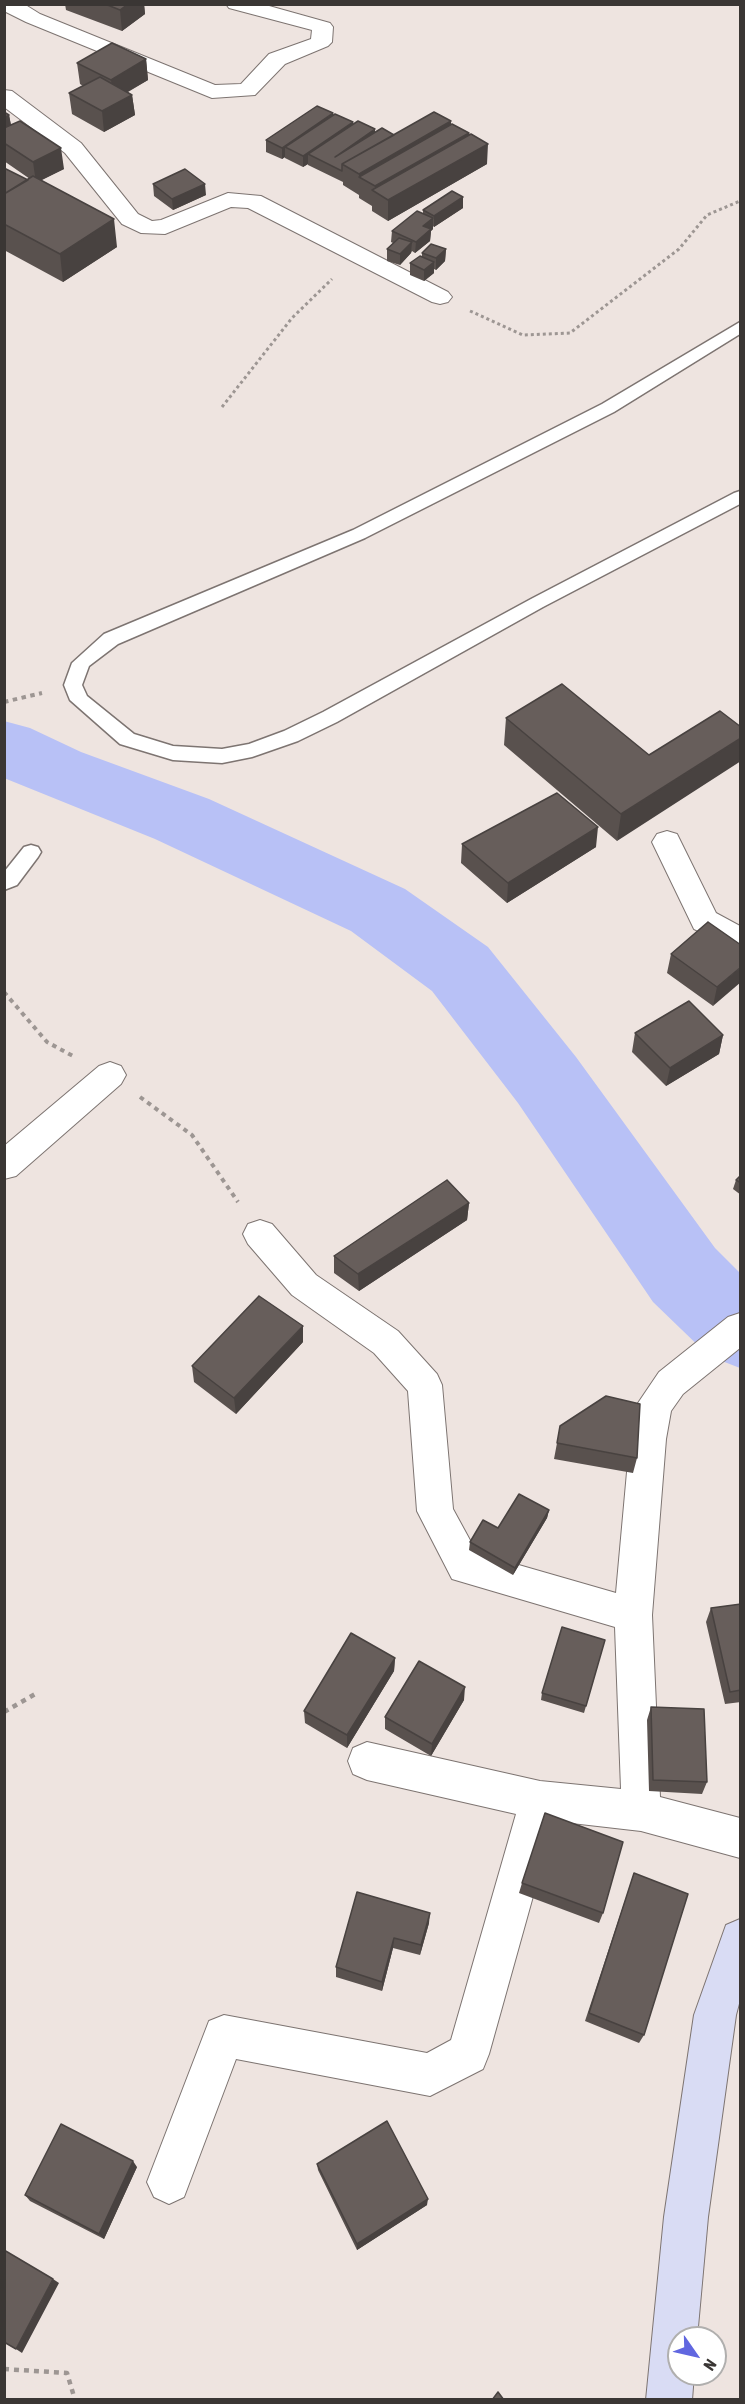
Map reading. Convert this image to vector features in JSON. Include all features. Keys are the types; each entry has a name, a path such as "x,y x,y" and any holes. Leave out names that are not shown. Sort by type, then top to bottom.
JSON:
{"street":[{"path":"8,4 33,18 212,92 247,90 277,59 321,42 323,27 236,4"},
{"path":"4,96 73,148 130,219 148,228 165,227 228,200 253,201 440,297"},
{"path":"667,842 705,921 741,939"},
{"path":"4,1166 110,1075"},
{"path":"261,1234 304,1285 386,1342 424,1385 435,1511 465,1567 633,1615"},
{"path":"641,1811 633,1615 648,1439 654,1406 671,1383 733,1334"},
{"path":"367,1761 540,1800 641,1811 741,1838"},
{"path":"169,2182 224,2036 430,2075 468,2054 540,1800"},
{"path":"669,2400 686,2217 715,2015 741,1939"}],"lane":[{"path":"741,327 608,408 359,534 111,639 81,663 73,685 79,700 127,739 173,753 222,756 252,750 291,736 330,717 537,603 741,497"},
{"path":"4,883 10,880 31,852"}],"path":[{"path":"440,297 523,335 570,333 679,249 707,215 741,201"},
{"path":"222,407 292,318 357,256"},
{"path":"4,992 47,1042 110,1075 192,1135 261,1234"},
{"path":"4,1712 37,1693"},
{"path":"4,2369 67,2373 75,2400"}],"building":[{"path":"105,4 128,4 120,10"},
{"path":"112,43 146,59 111,80 77,63"},
{"path":"100,77 132,95 102,111 69,93"},
{"path":"317,106 333,113 282,148 266,140"},
{"path":"434,112 451,121 359,174 342,164"},
{"path":"335,114 353,122 303,156 285,147"},
{"path":"20,121 61,148 33,162 4,143 4,128"},
{"path":"358,121 375,129 335,157 382,128 394,135 342,164 342,171 308,154"},
{"path":"452,124 469,133 375,186 359,177"},
{"path":"471,134 488,144 388,200 372,190"},
{"path":"4,168 28,180 4,194"},
{"path":"185,169 205,184 172,199 153,184"},
{"path":"33,176 114,219 60,254 4,224 4,194"},
{"path":"452,191 463,197 434,216 423,210"},
{"path":"417,211 433,218 423,226 431,229 416,242 392,231"},
{"path":"399,238 412,242 400,254 387,249"},
{"path":"431,244 446,249 436,258 422,253"},
{"path":"420,256 434,262 424,270 410,263"},
{"path":"562,684 649,755 720,711 741,727 741,738 621,814 506,718"},
{"path":"557,793 598,827 508,883 462,844"},
{"path":"708,922 741,945 741,967 717,987 671,954"},
{"path":"689,1001 723,1035 670,1068 635,1033"},
{"path":"447,1180 469,1203 358,1274 334,1256"},
{"path":"259,1296 303,1326 234,1398 192,1366"},
{"path":"606,1396 640,1404 637,1458 557,1443 560,1426"},
{"path":"519,1494 549,1510 515,1568 470,1542 483,1520 498,1528"},
{"path":"741,1604 741,1690 730,1692 711,1608"},
{"path":"562,1627 605,1640 586,1706 542,1693"},
{"path":"351,1633 395,1658 347,1735 304,1711"},
{"path":"419,1661 465,1687 432,1744 385,1717"},
{"path":"651,1707 704,1709 707,1782 653,1780"},
{"path":"545,1813 623,1842 603,1913 522,1883"},
{"path":"634,1873 688,1894 644,2035 589,2013"},
{"path":"357,1892 430,1913 421,1945 394,1938 382,1982 336,1967"},
{"path":"387,2121 428,2199 357,2244 317,2164"},
{"path":"61,2124 133,2161 99,2234 25,2195"},
{"path":"4,2250 53,2279 16,2349 4,2342"},
{"path":"498,2392 504,2400 492,2400"}],"waterway":[{"path":"4,747 55,771 182,819 378,910 460,969 547,1080 684,1275 740,1329"}]}
